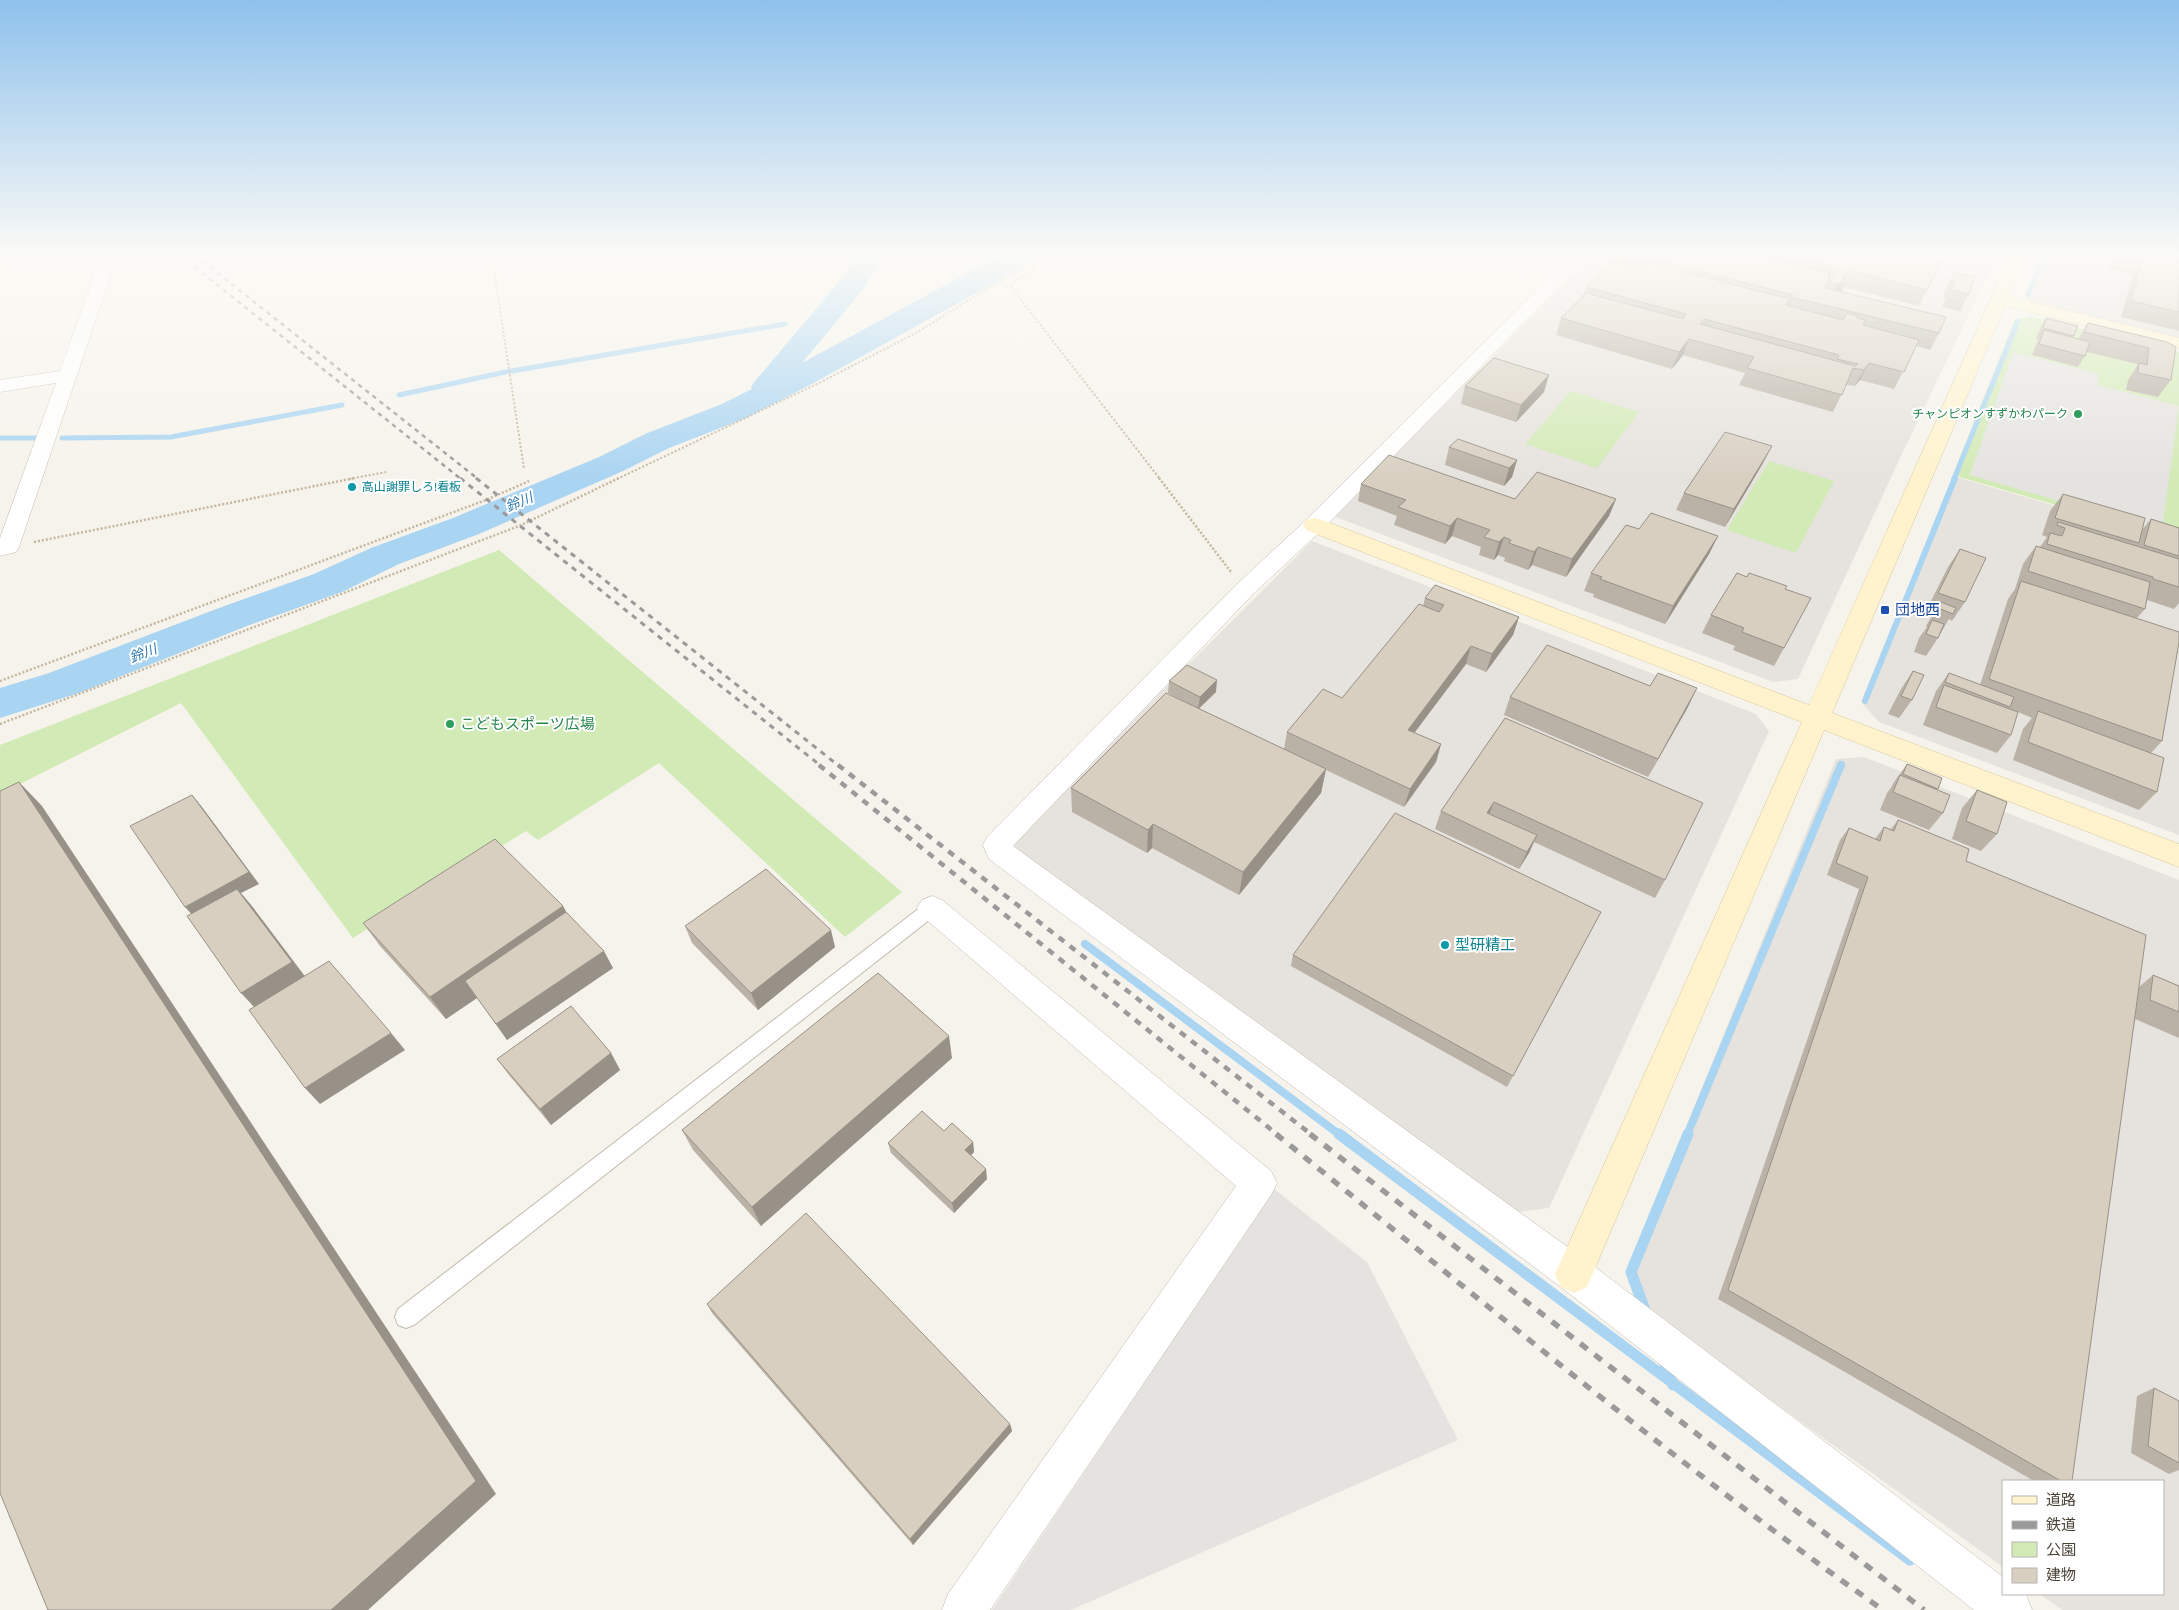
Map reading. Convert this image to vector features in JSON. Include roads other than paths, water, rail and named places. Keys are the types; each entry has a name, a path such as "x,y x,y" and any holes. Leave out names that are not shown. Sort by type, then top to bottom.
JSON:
{"street":[{"path":"4,548 84,331"},
{"path":"1506,331 1314,525 1245,589 997,845 999,851 1574,1274 2010,1610"},
{"path":"1574,1274 1985,331"},
{"path":"2130,331 2179,343"},
{"path":"0,386 69,375"},
{"path":"1314,525 2179,856"},
{"path":"932,908 1259,1182 964,1610"}],"lane":[{"path":"406,1317 932,908"}],"waterway":[{"path":"399,395 506,372 744,331"},
{"path":"767,387 812,331"},
{"name":"鈴川","path":"0,703 64,683 233,617 328,583 385,556 466,526 611,464 657,441 734,411 886,331"},
{"path":"1954,479 2014,331"},
{"path":"62,438 171,437 342,405"},
{"path":"0,438 35,438"},
{"path":"1865,701 1955,478"},
{"path":"1687,1135 1841,765"},
{"path":"1085,944 1340,1135"},
{"path":"1339,1134 1672,1382"},
{"path":"1646,1313 1631,1272 1688,1134"},
{"path":"1664,1362 1672,1382"},
{"path":"1672,1382 1910,1560"}],"railway":[{"path":"275,331 461,479"},
{"path":"291,331 478,479"},
{"path":"460,478 821,766"},
{"path":"476,478 839,766"},
{"path":"819,765 1278,1135"},
{"path":"838,765 1312,1135"},
{"path":"1276,1134 1651,1437 1805,1554 1883,1610"},
{"path":"1310,1134 1924,1610"}],"place":[{"name":"チャンピオンすずかわパーク","path":"2078,414"},
{"name":"高山謝罪しろ!看板","path":"352,487"},
{"name":"団地西","path":"1885,610"},
{"name":"こどもスポーツ広場","path":"450,724"},
{"name":"型研精工","path":"1445,945"}]}
